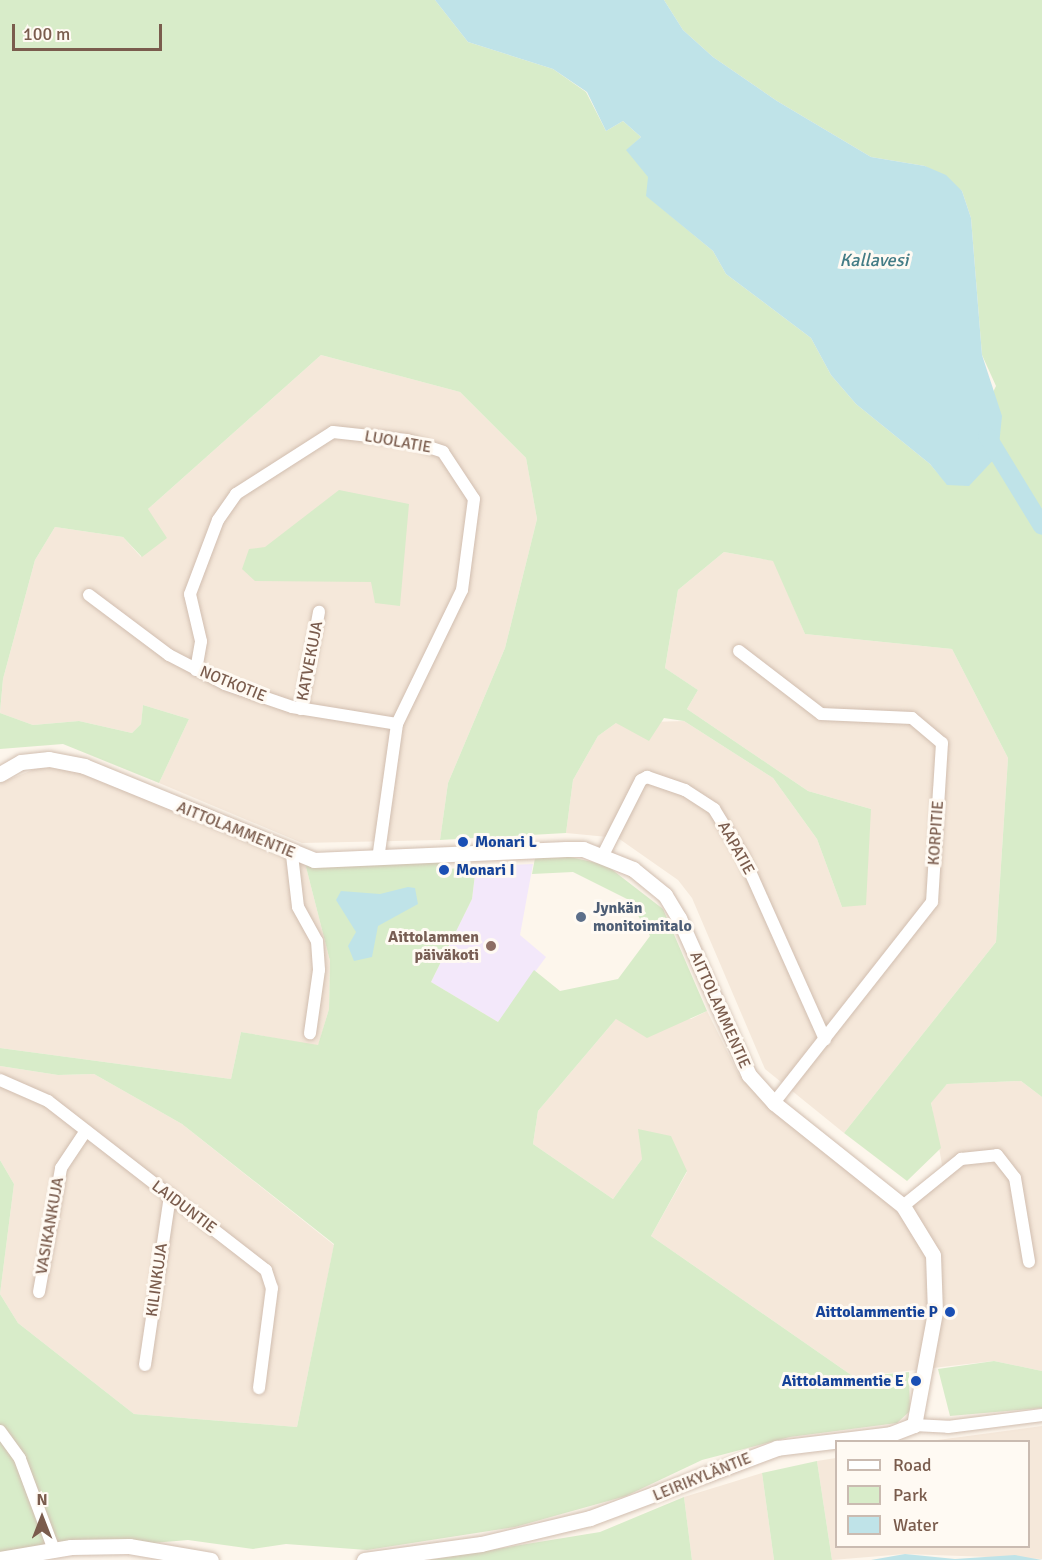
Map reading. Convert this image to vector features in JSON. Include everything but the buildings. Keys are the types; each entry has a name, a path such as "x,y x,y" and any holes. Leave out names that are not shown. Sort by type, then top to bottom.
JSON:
{"street":[{"name":"LUOLATIE","path":"196,670 201,641 190,594 219,520 236,494 333,432 432,445 469,488 471,528 462,590 397,724 378,859"},
{"name":"NOTKOTIE","path":"88,595 196,670 301,709 397,724"},
{"name":"KATVEKUJA","path":"301,709 319,612"},
{"name":"KORPITIE","path":"739,651 821,714 912,718 942,742 932,902 774,1103"},
{"name":"AITTOLAMMENTIE","path":"0,774 21,762 49,759 84,766 292,855 378,859 566,849 603,855 650,880 665,896 749,1075 774,1103 903,1206 933,1256 936,1284 914,1425"},
{"name":"AAPATIE","path":"603,855 640,780 647,777 685,790 714,809 743,856 825,1039"},
{"path":"292,855 298,907 317,941 319,970 310,1033"},
{"name":"LAIDUNTIE","path":"0,1080 27,1088 170,1195 272,1278 259,1388"},
{"name":"VASIKANKUJA","path":"39,1292 61,1168 85,1132"},
{"path":"903,1206 961,1159 997,1155 1015,1178 1029,1262"},
{"name":"KILINKUJA","path":"145,1365 170,1195"},
{"name":"LEIRIKYLÄNTIE","path":"842,1440 891,1434 914,1425 948,1427 1042,1415"},
{"path":"0,1431 20,1459 54,1550"},
{"name":"LEIRIKYLÄNTIE","path":"364,1560 481,1544 590,1518 777,1448 835,1441"},
{"path":"0,1559 54,1550 129,1546 211,1560"}],"shaded area":[{"path":"321,355 460,392 526,458 537,519 505,648 448,783 440,840 302,843 159,783 189,719 143,705 141,724 132,733 79,721 33,725 0,713 3,679 35,560 55,527 123,537 141,557 148,509"},
{"path":"724,552 774,561 805,634 952,649 1008,758 996,942 844,1133 765,1069 692,898 678,880 618,838 566,833 573,780 598,736 616,723 684,721 773,778 817,839 842,907 871,809 808,791 687,709 698,690 665,668 678,590"},
{"path":"45,765 67,767 124,788 305,863 330,961 329,1009 318,1046 241,1032 231,1079 0,1048 0,783"},
{"name":"Aittolammen päiväkoti","path":"533,864 520,935 546,957 498,1022 431,982 472,899 476,866"},
{"path":"707,1011 739,1075 807,1139 900,1212 944,1176 931,1102 947,1084 1021,1081 1042,1097 1042,1371 994,1361 854,1377 651,1236 687,1172 642,1159 613,1199 533,1144 538,1111 616,1019 691,1019"},
{"path":"0,1066 58,1075 94,1074 182,1124 334,1245 297,1427 134,1414 18,1323 0,1294 14,1184 0,1160"},
{"path":"1042,1426 1042,1559 905,1554 832,1560 817,1461 835,1458 835,1548 1030,1548 1030,1440 937,1440"},
{"path":"762,1473 774,1560 692,1560 684,1497"}],"green space":[{"path":"0,0 435,0 468,42 553,69 586,92 606,131 623,121 641,137 627,150 649,177 647,196 713,251 726,274 811,338 831,375 856,404 930,464 947,484 996,386 982,355 971,218 962,191 925,166 871,157 777,101 713,57 683,30 664,0 1042,0 1042,1097 1021,1081 947,1084 931,1103 941,1148 907,1181 844,1133 996,942 1008,758 952,649 805,634 773,561 724,552 678,590 665,668 698,690 687,709 808,791 871,809 866,905 842,907 817,839 773,778 684,721 664,718 649,741 616,723 598,736 573,780 566,833 440,840 448,783 505,648 537,519 526,458 460,392 321,355 148,509 167,538 142,557 123,537 55,527 35,560 3,679 0,712"},
{"path":"339,490 409,504 400,606 375,603 371,582 255,581 242,569 249,549 265,547"},
{"path":"143,705 189,719 159,783 63,744 0,749 0,713 33,725 79,721 132,733 141,724"},
{"path":"570,857 606,865 663,909 707,1011 647,1038 616,1019 538,1111 533,1144 613,1199 642,1159 638,1129 671,1136 687,1171 651,1236 854,1377 909,1372 910,1411 897,1423 790,1437 702,1460 626,1496 515,1527 367,1550 286,1544 253,1549 188,1540 0,1556 0,1294 18,1323 134,1414 297,1427 334,1244 182,1124 94,1074 58,1075 0,1066 0,1048 231,1079 241,1032 318,1045 329,1009 330,961 305,863 446,860 449,869 476,866 472,899 431,982 498,1022 534,970 560,991 618,979 650,936 629,900 573,872 532,874 535,858"},
{"path":"0,1160 14,1184 0,1294"},
{"path":"994,1361 1042,1371 1042,1408 950,1416 938,1369"},
{"path":"817,1461 832,1560 774,1560 762,1473"},
{"path":"684,1497 692,1560 429,1560 600,1532"}],"water":[{"name":"Kallavesi","path":"435,0 664,0 683,30 713,57 777,101 871,157 925,166 946,175 962,191 971,218 982,355 1002,416 998,455 969,486 947,485 930,464 856,404 831,375 811,338 726,274 713,251 646,196 648,177 626,150 641,137 623,121 606,131 587,92 553,69 468,42"},
{"path":"408,887 415,888 418,904 378,926 372,957 354,961 348,946 356,932 336,900 341,891 380,894"},
{"path":"905,1554 955,1559 1015,1555 1042,1560 871,1560"}],"waterway":[{"path":"987,436 1042,526"}],"place":[{"name":"Monari L","path":"463,842"},
{"name":"Monari I","path":"444,870"},
{"name":"Jynkän monitoimitalo","path":"581,917"},
{"name":"Aittolammen päiväkoti","path":"491,946"},
{"name":"Aittolammentie P","path":"950,1312"},
{"name":"Aittolammentie E","path":"916,1381"}]}
